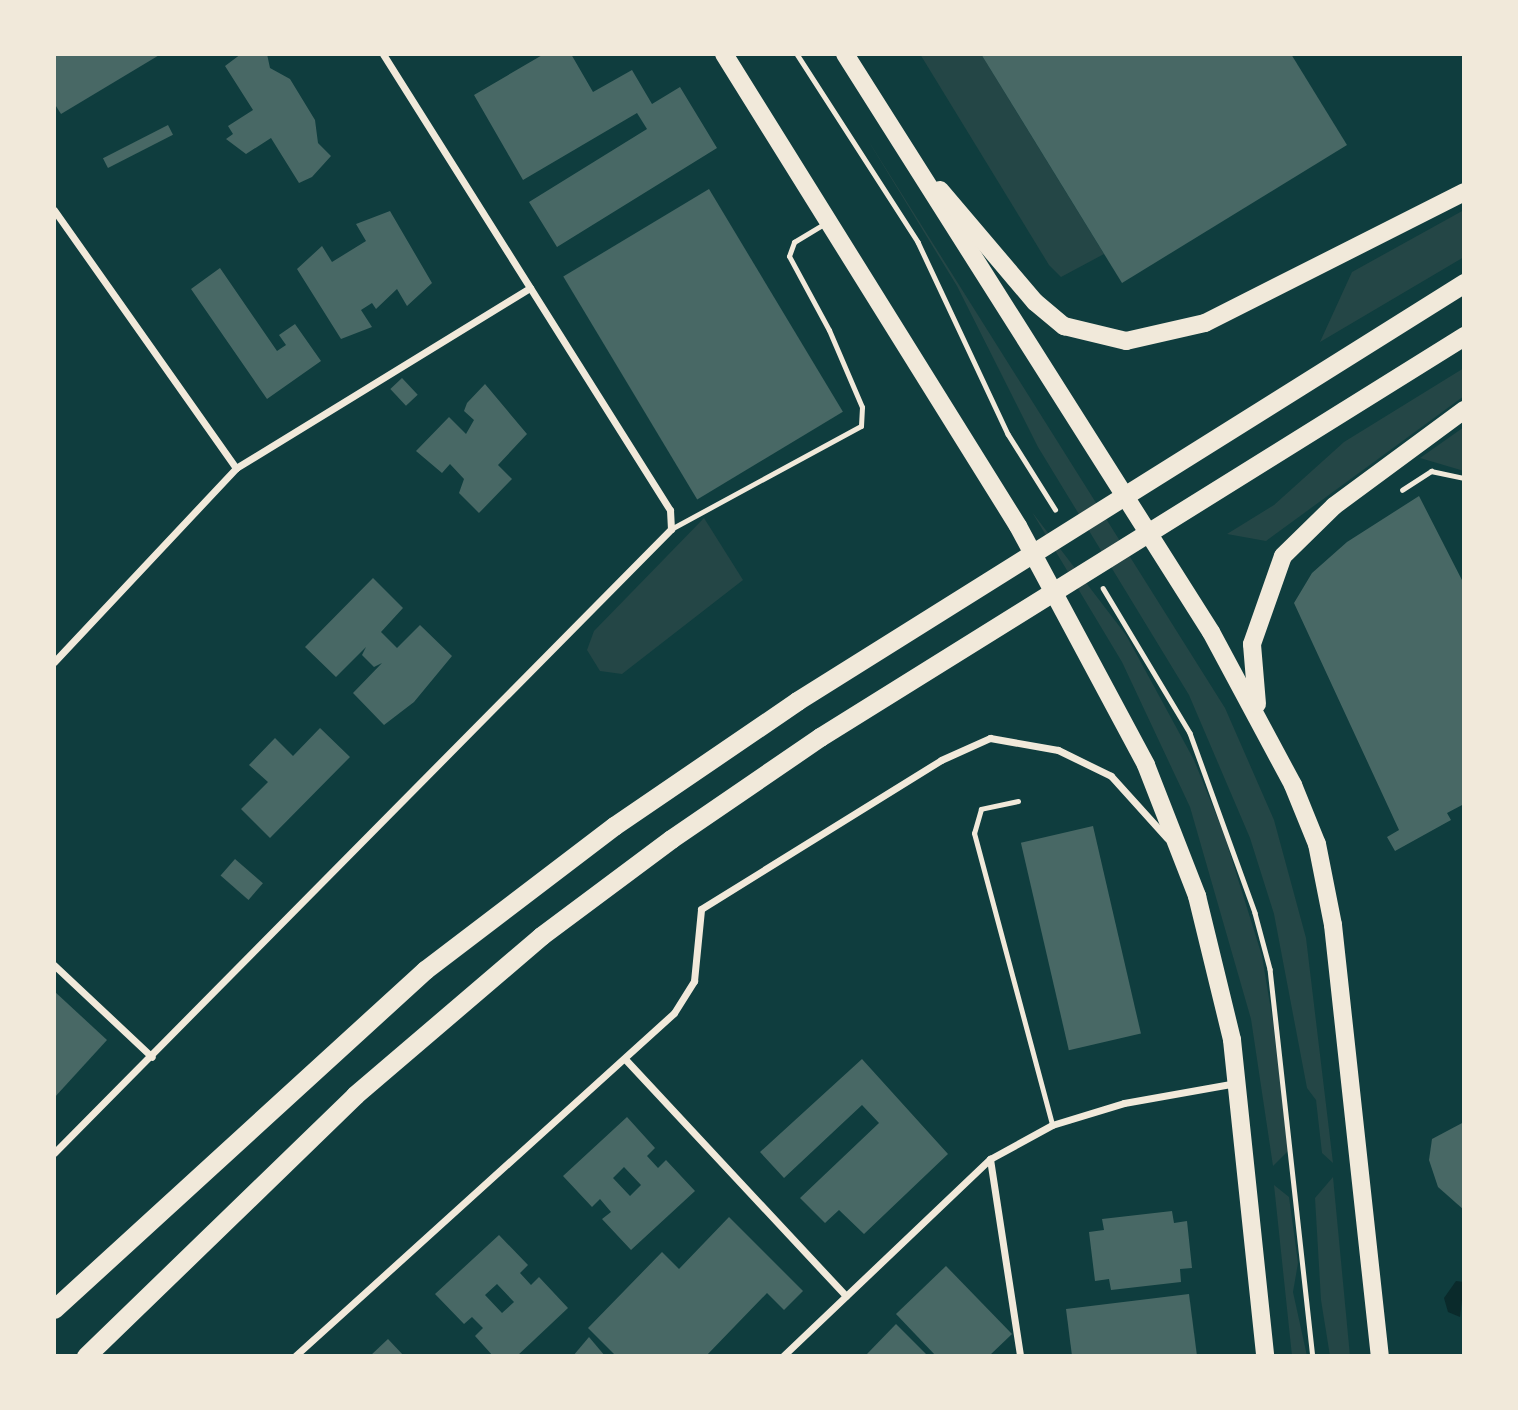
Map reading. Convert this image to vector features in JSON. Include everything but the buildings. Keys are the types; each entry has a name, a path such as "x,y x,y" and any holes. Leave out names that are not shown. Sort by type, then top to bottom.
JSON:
{"highway":[{"path":"54,1309 425,970 614,826 797,701 1464,283"},
{"path":"86,1356 355,1095 541,936 820,737 1464,336"}],"main road":[{"path":"724,54 1053,588 1146,765 1196,896 1237,1083 1265,1356"},
{"path":"845,54 1211,632 1263,728 1317,844 1333,925 1380,1356"},
{"path":"902,143 1035,302 1064,326 1126,341 1205,323 1464,192"},
{"path":"1263,728 1252,683 1252,644 1283,556 1334,506 1464,410"}],"street":[{"path":"54,1153 152,1057 671,529 670,510 383,54"},
{"path":"54,209 236,467"},
{"path":"54,662 236,467 530,288"},
{"path":"295,1356 625,1059 686,998 698,964 701,909 941,760 990,738 1030,740 1111,776 1156,821 1196,896"},
{"path":"54,965 152,1057"},
{"path":"625,1059 846,1296"},
{"path":"783,1356 990,1159 1052,1125 1162,1094 1237,1083"},
{"path":"990,1159 1020,1356"}],"lane":[{"path":"671,529 861,426 862,407 830,330 789,256 794,242 829,221"},
{"path":"1018,802 981,809 974,834 1052,1125"}],"shaded area":[{"path":"920,54 981,54 1104,254 1061,277 1049,265"},
{"path":"866,137 1225,708 1274,820 1306,938 1333,1163 1322,1153 1316,1100 1307,1088 1274,914 1250,838 1189,695 1038,447 957,286"},
{"path":"1464,210 1464,257 1320,342 1352,272"},
{"path":"1464,368 1464,396 1266,541 1227,534 1274,505 1344,442"},
{"path":"1464,427 1464,471 1420,458"},
{"path":"1032,512 1126,635 1194,760 1224,834 1262,956 1273,1022 1288,1151 1273,1166 1251,1019 1190,807 1122,662"},
{"path":"704,518 743,580 622,674 600,671 587,650 594,631"},
{"path":"1333,1177 1350,1356 1330,1356 1321,1300 1315,1198"},
{"path":"1274,1185 1289,1197 1298,1263 1293,1292 1307,1356 1292,1356"},
{"path":"1456,1281 1464,1282 1460,1317 1448,1312 1444,1298"}]}
